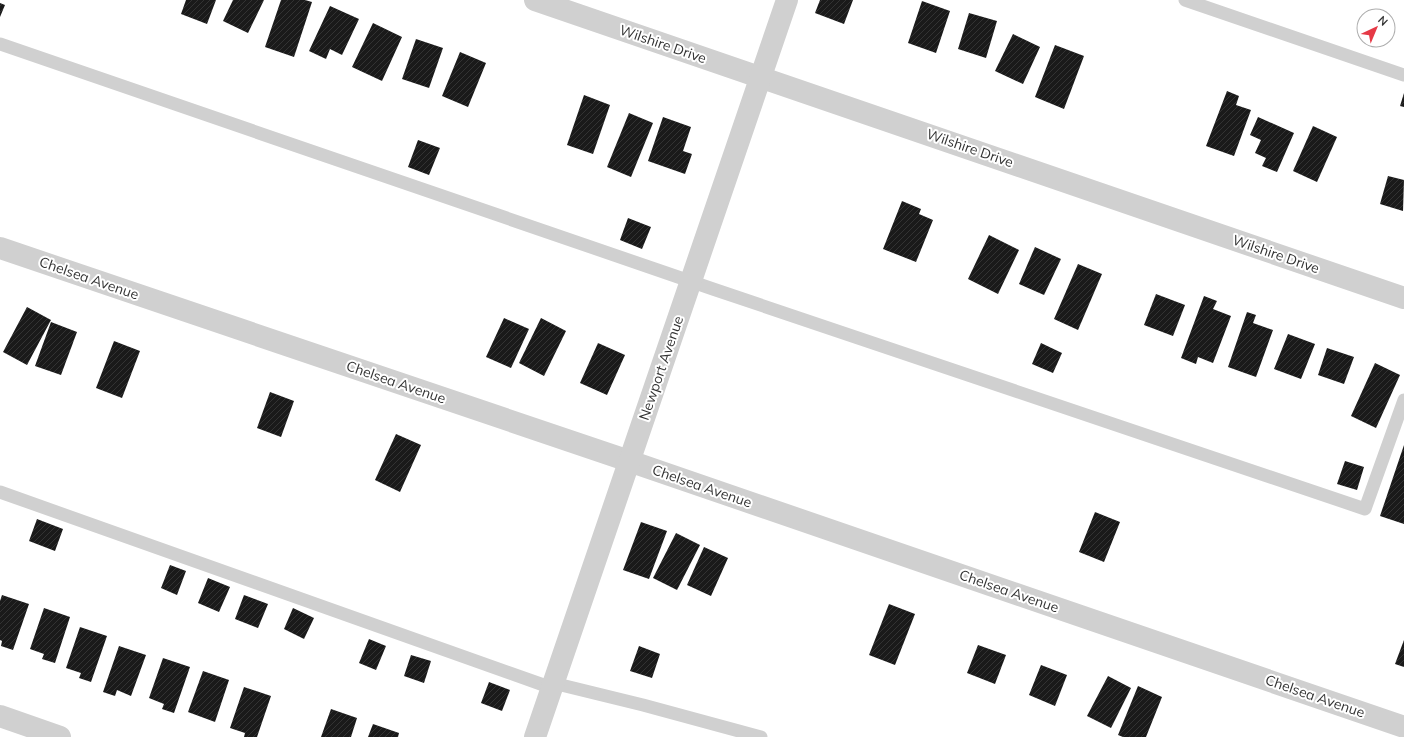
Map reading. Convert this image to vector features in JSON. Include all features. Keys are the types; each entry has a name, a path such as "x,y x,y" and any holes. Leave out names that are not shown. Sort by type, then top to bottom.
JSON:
{"street":[{"name":"Wilshire Drive","path":"535,0 1404,298"},
{"name":"Newport Avenue","path":"535,737 787,0"},
{"name":"Chelsea Avenue","path":"0,248 629,460 1404,727"},
{"path":"0,716 60,737"}],"lane":[{"path":"1185,0 1404,76"},
{"path":"0,44 691,281 1365,509 1404,400"},
{"path":"0,492 553,686 643,705 761,737"}],"building":[{"path":"186,0 216,0 207,24 181,14"},
{"path":"233,0 264,0 248,33 223,21"},
{"path":"281,0 305,0 312,2 294,57 265,47"},
{"path":"820,0 853,0 844,24 815,13"},
{"path":"922,1 950,11 936,53 908,43"},
{"path":"0,3 5,5 0,17"},
{"path":"330,6 359,19 342,55 330,49 326,59 309,51"},
{"path":"969,13 997,21 986,58 958,49"},
{"path":"373,23 402,37 382,81 352,67"},
{"path":"1013,34 1040,47 1023,84 995,71"},
{"path":"416,39 443,48 429,88 402,79"},
{"path":"1055,45 1084,56 1064,109 1035,97"},
{"path":"460,52 486,63 468,107 442,96"},
{"path":"1227,91 1239,96 1236,105 1251,110 1234,156 1206,146"},
{"path":"1404,93 1404,107 1400,106"},
{"path":"584,95 610,105 593,154 567,145"},
{"path":"629,113 653,123 631,177 607,167"},
{"path":"663,117 691,127 683,151 692,154 685,174 648,161"},
{"path":"1258,117 1294,133 1277,172 1262,166 1266,158 1255,153 1261,140 1250,135"},
{"path":"1313,126 1337,137 1317,182 1293,171"},
{"path":"418,140 440,148 429,175 408,167"},
{"path":"1388,176 1404,180 1403,211 1380,204"},
{"path":"902,201 921,209 919,214 933,220 916,262 883,249"},
{"path":"628,218 651,227 642,249 620,240"},
{"path":"989,235 1019,250 998,294 968,279"},
{"path":"1035,247 1061,259 1044,295 1019,284"},
{"path":"1078,264 1102,274 1078,330 1054,319"},
{"path":"1156,294 1185,305 1173,336 1144,325"},
{"path":"1204,296 1217,301 1213,309 1231,316 1213,363 1198,357 1196,364 1181,358"},
{"path":"27,307 51,320 27,365 3,352"},
{"path":"1247,312 1256,315 1253,323 1273,330 1256,377 1228,367"},
{"path":"504,318 529,329 511,368 486,357"},
{"path":"541,318 566,331 544,376 519,363"},
{"path":"51,322 77,332 61,375 35,366"},
{"path":"1288,334 1315,344 1301,379 1274,369"},
{"path":"114,341 140,351 122,398 96,388"},
{"path":"598,343 625,355 607,395 580,383"},
{"path":"1041,343 1062,353 1053,373 1032,364"},
{"path":"1327,348 1354,357 1344,384 1318,375"},
{"path":"1375,363 1400,375 1376,428 1351,416"},
{"path":"270,392 294,401 281,437 257,428"},
{"path":"396,434 421,445 400,492 375,480"},
{"path":"1404,445 1404,524 1380,516"},
{"path":"1345,461 1364,467 1357,490 1337,484"},
{"path":"1095,512 1120,522 1104,562 1079,552"},
{"path":"37,519 63,529 55,551 29,541"},
{"path":"641,522 667,531 649,579 623,570"},
{"path":"676,533 700,545 677,590 653,578"},
{"path":"704,547 728,558 711,596 687,585"},
{"path":"170,565 186,571 177,595 161,588"},
{"path":"208,578 230,587 219,612 198,603"},
{"path":"2,595 29,604 13,650 1,646 0,601"},
{"path":"244,595 268,604 258,628 235,619"},
{"path":"889,604 915,614 895,665 869,655"},
{"path":"44,608 70,617 55,663 42,659 44,654 30,649"},
{"path":"293,608 314,618 304,639 284,629"},
{"path":"80,627 107,636 91,682 79,678 81,673 66,668"},
{"path":"369,639 386,646 376,670 359,663"},
{"path":"1404,640 1404,667 1395,664"},
{"path":"978,645 1006,655 995,684 967,673"},
{"path":"119,646 146,655 131,696 117,690 115,696 103,692"},
{"path":"639,646 660,654 652,678 630,671"},
{"path":"411,655 431,661 424,683 404,676"},
{"path":"163,658 190,667 174,713 162,709 164,704 149,698"},
{"path":"1041,665 1067,675 1055,706 1029,695"},
{"path":"203,671 229,680 215,722 188,712"},
{"path":"1108,676 1131,688 1111,728 1087,716"},
{"path":"489,682 510,690 502,711 481,703"},
{"path":"1138,686 1162,697 1146,737 1123,737 1118,735"},
{"path":"244,687 271,696 257,737 244,737 245,733 230,728"},
{"path":"331,709 357,718 351,737 321,737"},
{"path":"373,724 399,733 398,737 368,737"}]}
